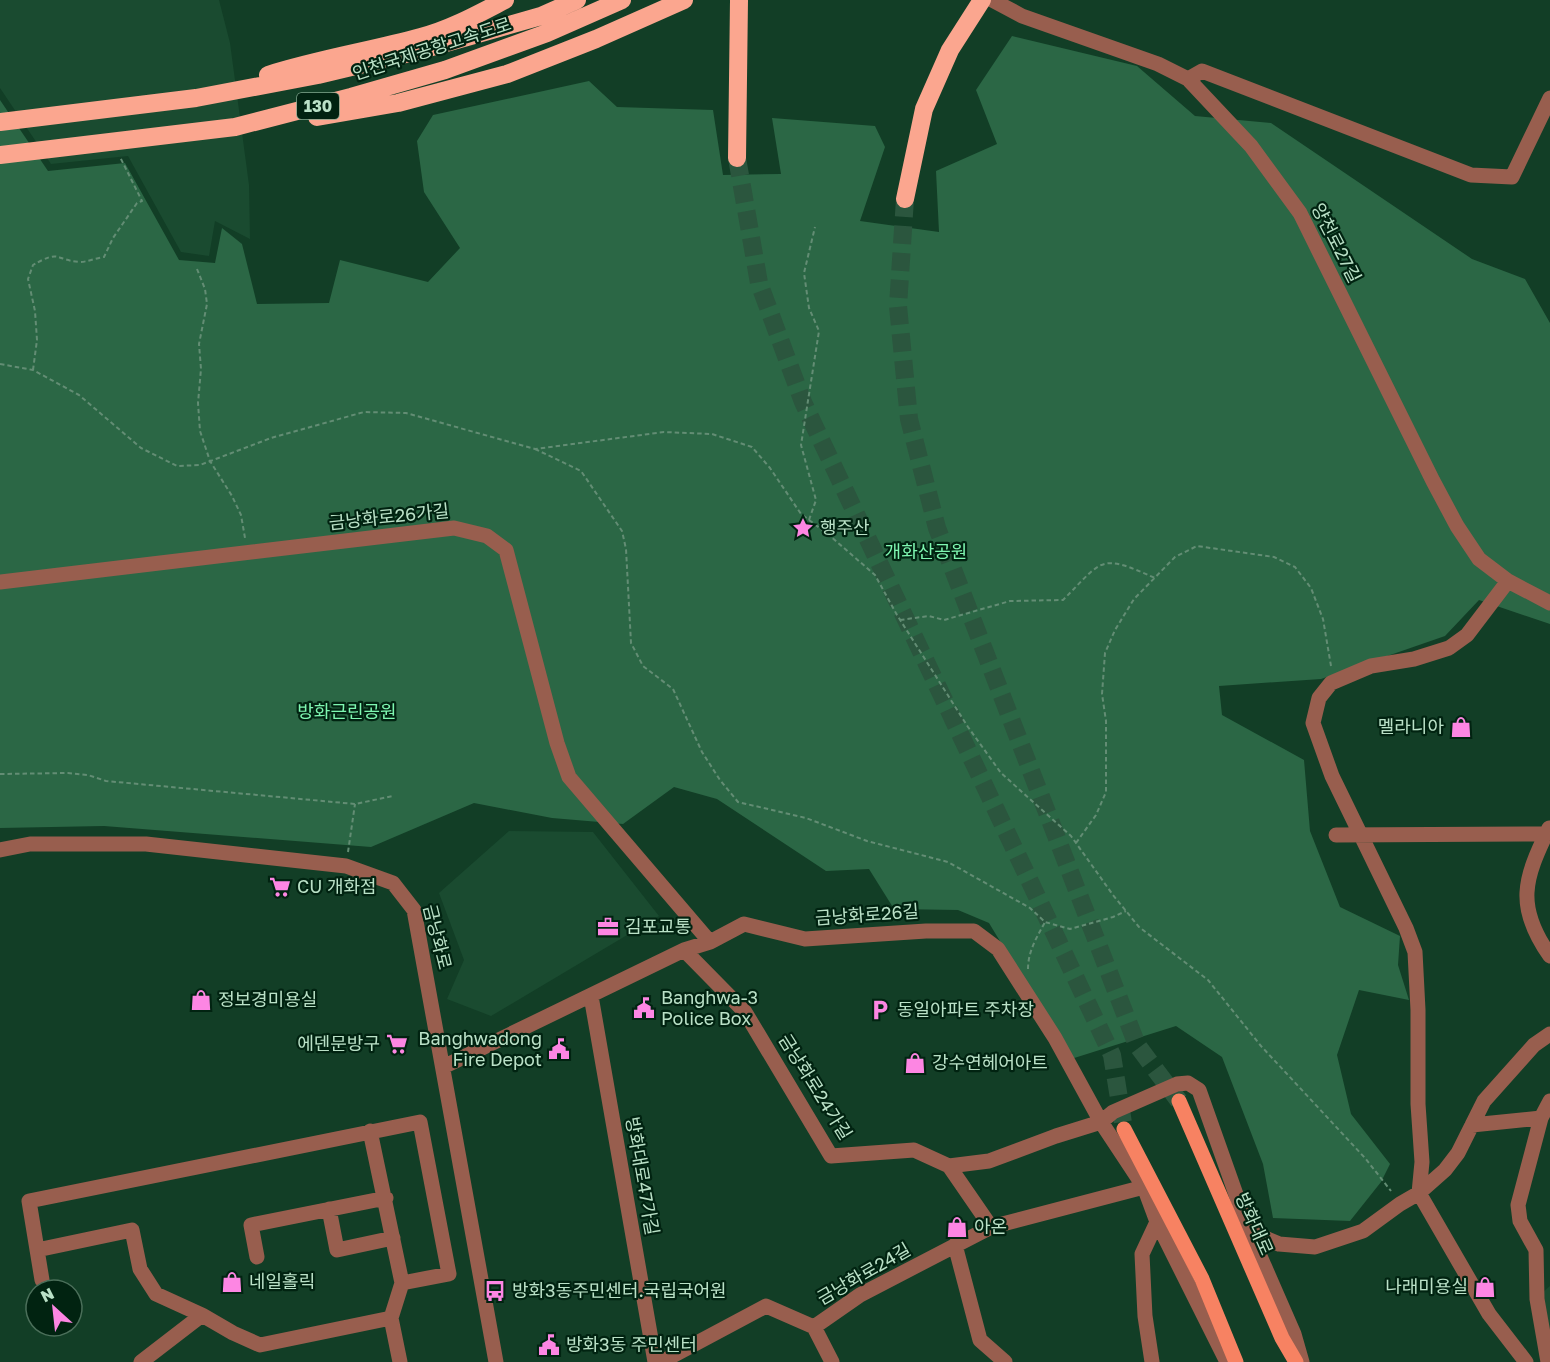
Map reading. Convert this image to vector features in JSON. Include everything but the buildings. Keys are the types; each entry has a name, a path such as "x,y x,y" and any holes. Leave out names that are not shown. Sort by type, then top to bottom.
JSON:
{"highway":[{"path":"196,98 302,64 422,37 461,23 505,0"},
{"name":"인천국제공항고속도로","path":"0,122 196,98 318,75 414,52 541,15 577,0"},
{"name":"인천국제공항고속도로","path":"0,155 234,127 445,70 547,33 622,0"},
{"path":"234,127 310,118 398,102 507,74 596,39 684,0"},
{"path":"737,158 739,0"},
{"path":"905,199 924,109 950,50 982,0"}],"main road":[{"name":"방화대로","path":"1179,1101 1282,1338 1296,1362"},
{"path":"1124,1129 1202,1279 1236,1362"}],"street":[{"name":"양천로27길","path":"992,0 1022,16 1158,64 1188,79 1251,146 1300,213 1457,526 1479,559 1508,581 1550,603"},
{"path":"1188,79 1202,71 1471,175 1512,177 1550,98"},
{"name":"금낭화로26가길","path":"0,582 454,528 487,536 506,550 547,710 569,777 710,942"},
{"path":"1508,581 1467,635 1449,648 1414,659 1371,666 1331,683 1319,698 1313,723 1332,776 1406,928 1415,952 1418,1010 1418,1104 1422,1162 1419,1193 1489,1314 1526,1362"},
{"path":"1336,835 1548,829 1533,861 1527,884 1526,902 1538,939 1550,956"},
{"name":"금낭화로","path":"0,850 30,844 146,844 346,866 393,883 414,910 496,1362"},
{"name":"금낭화로26길","path":"443,1067 684,950 710,942 744,924 805,939 926,931 974,931 998,949 1073,1071 1101,1122 1143,1187 1157,1222 1227,1362"},
{"name":"금낭화로24가길","path":"684,950 745,1012 831,1156 914,1150 949,1166"},
{"name":"방화대로47가길","path":"591,996 655,1362"},
{"path":"1249,1231 1279,1244 1315,1247 1363,1231 1419,1193 1445,1170 1458,1153 1484,1101 1534,1045 1549,1037"},
{"path":"1143,1187 991,1227 949,1166 989,1161 1101,1122 1113,1112 1177,1084 1188,1083 1199,1090 1249,1231 1294,1334 1302,1362"},
{"path":"1548,1362 1537,1299 1536,1250 1520,1221 1518,1205 1541,1118 1550,1101"},
{"path":"1472,1125 1541,1118"},
{"path":"42,1278 29,1201 420,1122 449,1274 402,1283"},
{"path":"370,1131 386,1198 402,1283 391,1318 400,1362"},
{"path":"257,1257 251,1225 386,1198"},
{"path":"329,1209 337,1250 393,1238"},
{"path":"1152,1362 1145,1316 1142,1254 1157,1222"},
{"name":"금낭화로24길","path":"660,1362 766,1306 814,1327 860,1295 991,1227"},
{"path":"37,1250 132,1230 140,1269 156,1294 260,1345 391,1318"},
{"path":"955,1245 980,1340 1005,1362"},
{"path":"141,1362 202,1315"},
{"path":"814,1327 832,1362"}],"path":[{"path":"33,370 37,340 35,311 28,279 33,265 49,256 81,262 104,257 113,238 137,203 142,201 120,157"},
{"path":"809,520 816,500 801,445 819,331 809,308 804,273 815,227"},
{"path":"197,269 205,289 207,304 199,344 200,430 210,461 241,515 248,553"},
{"path":"0,364 33,370 79,395 141,448 177,466 200,465 270,438 364,412 406,413 535,448 581,471 622,531 626,549 631,643 643,666 673,689 702,752 738,802 806,818 867,841 948,862 1030,908 1045,922 1070,929 1126,911"},
{"path":"535,448 664,432 712,434 752,447 770,468 801,514 875,575 900,620 968,727 1001,773 1071,836 1139,927 1208,980 1261,1046 1365,1158 1400,1204"},
{"path":"1076,843 1096,816 1106,792 1106,722 1102,694 1105,653 1115,630 1134,599 1175,557 1197,546 1274,557 1295,567 1311,588 1323,619 1330,665 1340,680"},
{"path":"900,620 929,616 945,620 1010,601 1063,600 1094,568 1108,562 1121,563 1155,578"},
{"path":"0,774 68,773 88,775 106,781 355,804 393,796"},
{"path":"346,866 355,804"},
{"path":"1026,993 1028,957 1045,922"}],"shaded area":[{"path":"0,0 219,0 230,43 249,185 250,239 215,221 209,256 181,252 128,156 51,164 0,88"},
{"path":"509,831 593,832 659,916 491,1016 447,999 464,960 439,893"},
{"path":"1550,1286 1550,1335 1543,1292"}],"green space":[{"name":"개화산공원","path":"1012,36 1137,66 1195,116 1271,123 1472,259 1525,279 1550,323 1550,624 1479,600 1445,636 1321,679 1219,686 1222,715 1304,760 1310,831 1340,907 1400,936 1398,965 1409,1000 1359,990 1337,1055 1351,1114 1390,1164 1381,1182 1350,1221 1273,1218 1263,1164 1222,1057 1176,1026 1071,1059 989,923 958,910 894,909 869,869 826,871 717,799 674,787 623,824 552,818 474,803 371,847 104,826 0,828 0,100 48,171 125,163 179,260 215,263 222,228 242,244 257,304 329,303 340,260 428,282 460,248 424,192 417,141 433,115 589,81 617,107 713,110 723,175 781,174 772,118 875,126 885,147 860,221 939,232 936,171 997,144 976,90"}],"tunnel":[{"path":"737,158 759,283 803,402 1112,1055 1124,1129"},
{"path":"905,199 898,306 909,419 937,528 1137,1045 1179,1101"}],"place":[{"name":"행주산","path":"803,528"},
{"name":"멜라니아","path":"1461,727"},
{"name":"CU 개화점","path":"280,887"},
{"name":"김포교통","path":"608,927"},
{"name":"정보경미용실","path":"201,1000"},
{"name":"Banghwa-3 Police Box","path":"644,1008"},
{"name":"동일아파트 주차장","path":"880,1010"},
{"name":"에덴문방구","path":"397,1044"},
{"name":"Banghwadong Fire Depot","path":"559,1049"},
{"name":"강수연헤어아트","path":"915,1063"},
{"name":"아온","path":"957,1227"},
{"name":"네일홀릭","path":"232,1282"},
{"name":"나래미용실","path":"1485,1287"},
{"name":"방화3동주민센터.국립국어원","path":"495,1291"},
{"name":"방화3동 주민센터","path":"549,1345"}],"park label":[{"name":"방화근린공원","path":"347,712"}]}
